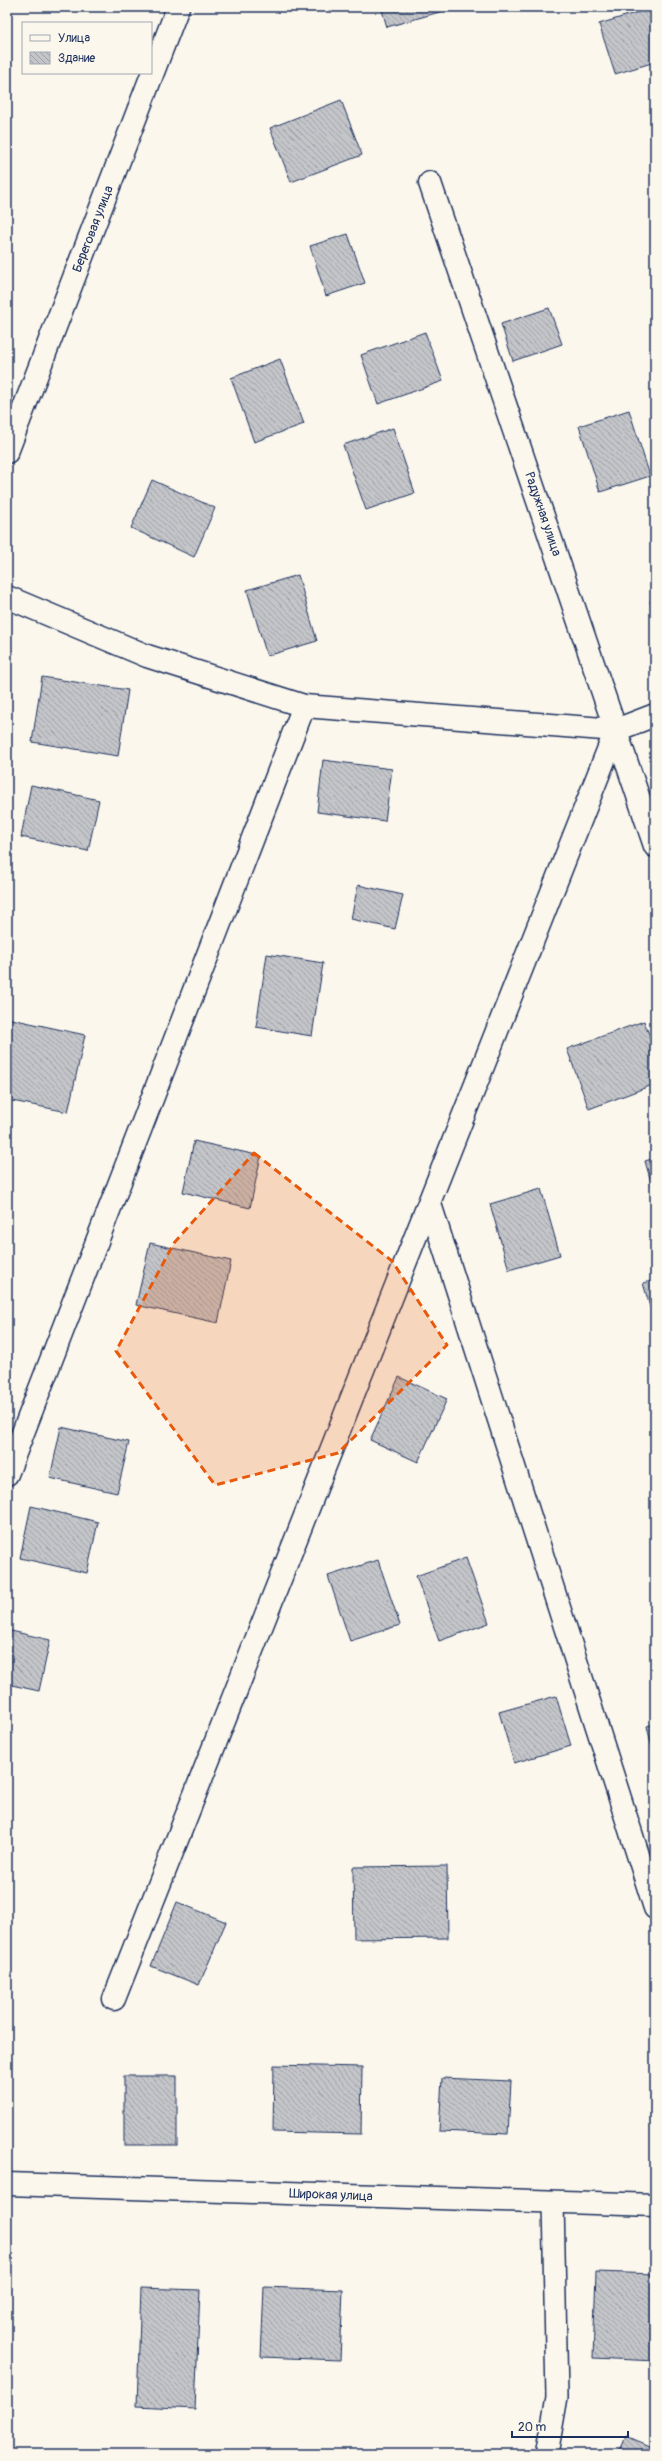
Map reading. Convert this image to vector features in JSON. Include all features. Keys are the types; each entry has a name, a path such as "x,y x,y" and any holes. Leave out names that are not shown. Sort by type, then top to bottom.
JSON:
{"street":[{"name":"Береговая улица","path":"7,452 178,7"},
{"name":"Радужная улица","path":"430,183 655,846"},
{"path":"7,596 147,656 304,706 616,730 655,715"},
{"path":"7,1474 304,706"},
{"path":"114,1999 430,1204 616,730"},
{"path":"430,1204 655,1908"},
{"name":"Широкая улица","path":"7,2184 655,2205"}],"lane":[{"path":"547,2454 557,2397 553,2202"}],"highlighted area":[{"path":"254,1153 392,1261 447,1345 338,1453 215,1485 116,1351 174,1243"}],"building":[{"path":"381,7 457,7 387,27"},
{"path":"655,7 655,62 615,74 599,24"},
{"path":"341,100 362,155 291,182 270,128"},
{"path":"348,234 365,283 326,296 310,246"},
{"path":"549,308 562,344 513,361 501,324"},
{"path":"425,332 443,381 378,404 361,355"},
{"path":"280,359 304,424 254,442 231,378"},
{"path":"629,410 650,476 600,492 579,426"},
{"path":"393,428 415,493 366,510 343,445"},
{"path":"152,480 215,508 194,557 131,528"},
{"path":"298,575 317,641 267,656 247,590"},
{"path":"655,599 655,620 650,601"},
{"path":"42,677 128,690 118,756 32,742"},
{"path":"323,760 392,769 385,821 317,812"},
{"path":"31,785 99,800 88,851 21,837"},
{"path":"358,885 403,895 395,929 351,919"},
{"path":"267,954 323,963 312,1036 256,1027"},
{"path":"7,1018 85,1035 68,1112 7,1100"},
{"path":"644,1021 655,1050 655,1084 589,1109 567,1049"},
{"path":"194,1141 261,1156 250,1208 183,1192"},
{"path":"655,1158 655,1196 645,1161"},
{"path":"541,1189 560,1255 509,1270 490,1204"},
{"path":"150,1243 231,1261 218,1323 136,1305"},
{"path":"655,1280 655,1324 643,1283"},
{"path":"399,1377 447,1399 418,1462 370,1440"},
{"path":"61,1427 129,1442 117,1493 50,1478"},
{"path":"31,1506 98,1522 87,1573 20,1558"},
{"path":"466,1558 489,1623 439,1641 416,1576"},
{"path":"378,1560 400,1625 350,1641 328,1576"},
{"path":"7,1630 50,1640 39,1691 7,1684"},
{"path":"556,1696 571,1746 514,1763 499,1712"},
{"path":"655,1724 655,1760 647,1726"},
{"path":"447,1866 448,1938 354,1939 353,1867"},
{"path":"177,1902 226,1922 199,1985 151,1966"},
{"path":"274,2065 362,2067 361,2134 273,2132"},
{"path":"124,2076 177,2076 177,2145 124,2145"},
{"path":"442,2078 511,2081 508,2134 439,2131"},
{"path":"596,2272 655,2274 655,2361 593,2358"},
{"path":"264,2287 343,2290 340,2360 261,2357"},
{"path":"141,2288 200,2290 195,2409 137,2406"},
{"path":"626,2436 655,2448 655,2454 619,2454"}]}
